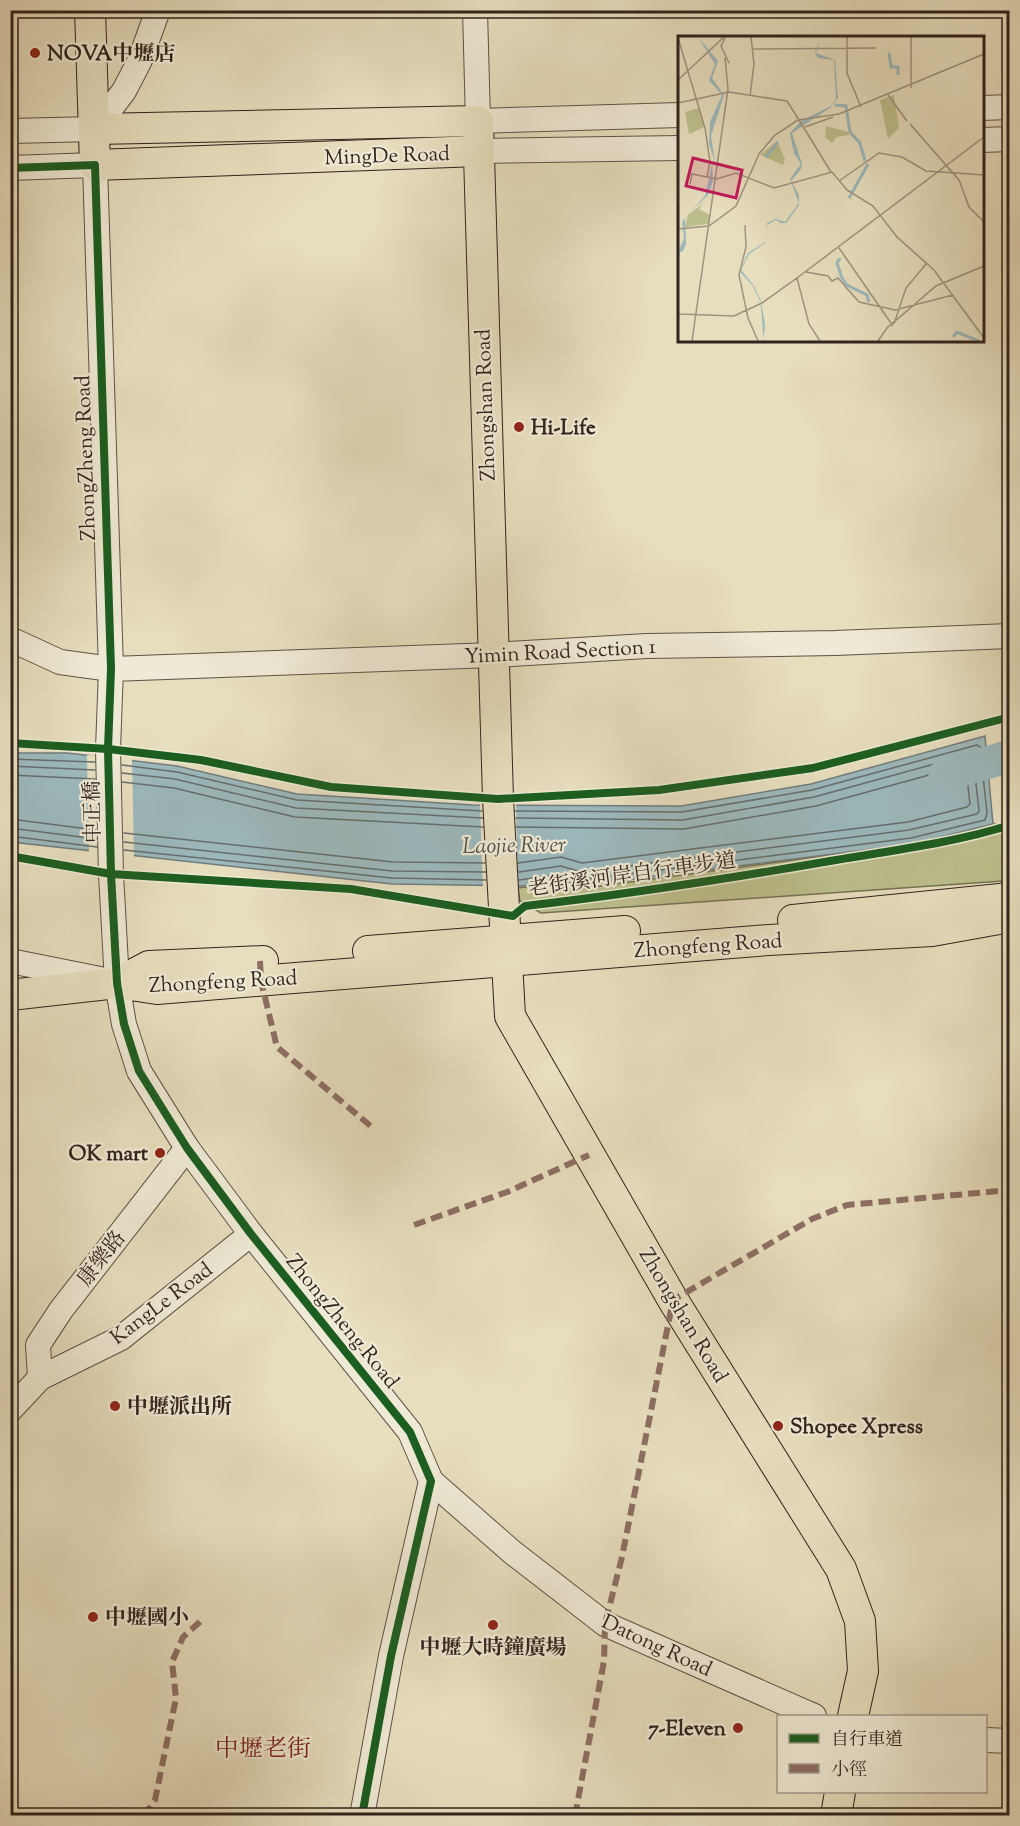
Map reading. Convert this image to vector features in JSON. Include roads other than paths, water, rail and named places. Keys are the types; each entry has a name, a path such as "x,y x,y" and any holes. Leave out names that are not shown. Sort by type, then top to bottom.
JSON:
{"main road":[{"path":"90,10 95,165"},
{"name":"MingDe Road","path":"95,129 478,121"},
{"name":"Zhongshan Road","path":"478,121 498,799 510,1017 673,1299 841,1569 860,1621 862,1671 854,1715"},
{"name":"MingDe Road","path":"95,165 478,151"},
{"name":"Zhongfeng Road","path":"10,995 117,983 157,989 505,937 766,922 1010,898"},
{"name":"Zhongfeng Road","path":"505,937 932,931 1010,917"},
{"path":"836,1815 840,1793"}],"street":[{"path":"10,131 95,129 124,91 140,60 158,10"},
{"name":"Zhongshan Road","path":"475,10 478,121"},
{"path":"984,108 1010,107"},
{"name":"MingDe Road","path":"478,121 678,115"},
{"path":"984,140 1010,139"},
{"name":"MingDe Road","path":"478,151 678,148"},
{"path":"10,168 95,165"},
{"name":"ZhongZheng Road","path":"95,165 111,669 108,749"},
{"name":"Yimin Road Section 1","path":"10,639 60,662 111,669 493,655 672,645 835,643 1010,636"},
{"name":"中正橋","path":"108,749 111,874"},
{"name":"ZhongZheng Road","path":"111,874 117,983 124,1024 139,1071 187,1148 251,1234 410,1432 432,1481"},
{"path":"10,961 117,983"},
{"name":"康樂路","path":"40,1378 38,1345 61,1310 187,1148"},
{"name":"KangLe Road","path":"10,1410 40,1378 121,1338 251,1234"},
{"path":"362,1815 392,1656 432,1481"},
{"name":"Datong Road","path":"432,1481 512,1552 605,1624 812,1715"},
{"path":"987,1740 1010,1742"}],"water":[{"path":"985,736 993,824 912,844 579,886 562,880 522,886 392,884 11,842 11,753 68,753 177,766 297,794 473,805 681,806 811,784"}],"waterway":[{"name":"Laojie River","path":"945,775 1010,756"}],"place":[{"name":"NOVA中壢店","path":"35,53"},
{"name":"Hi-Life","path":"519,427"},
{"name":"OK mart","path":"160,1153"},
{"name":"中壢派出所","path":"115,1406"},
{"name":"Shopee Xpress","path":"778,1426"},
{"name":"中壢國小","path":"93,1617"},
{"name":"中壢大時鐘廣場","path":"493,1625"},
{"name":"7-Eleven","path":"738,1728"}],"district":[{"name":"中壢老街","path":"263,1748"}]}
